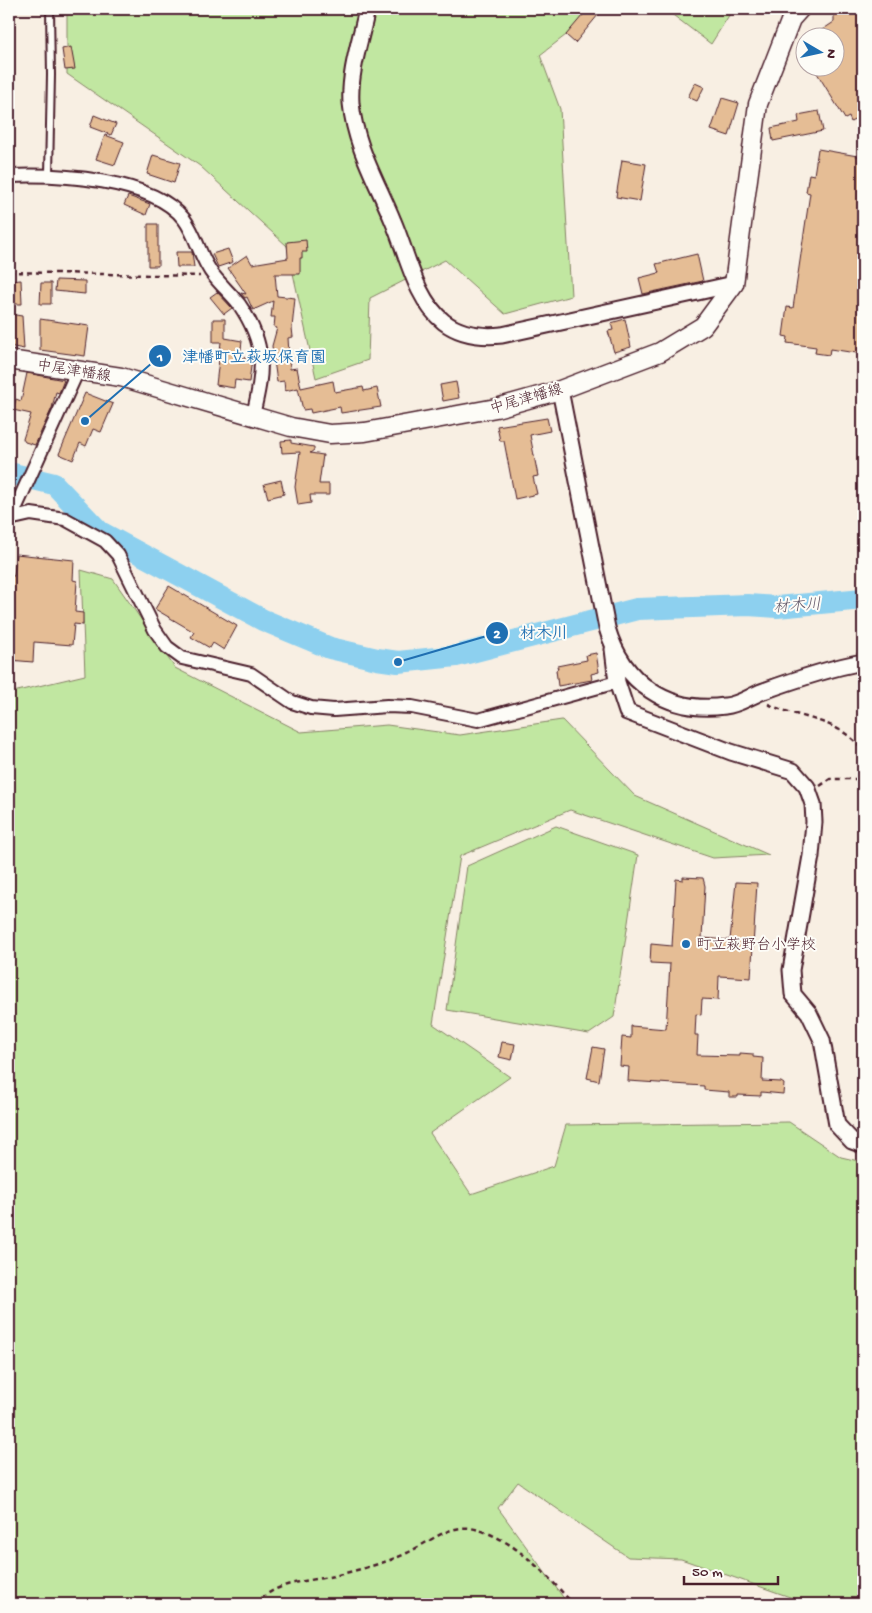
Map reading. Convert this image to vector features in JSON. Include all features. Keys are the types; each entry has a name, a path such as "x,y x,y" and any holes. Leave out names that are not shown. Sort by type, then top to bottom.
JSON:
{"main road":[{"name":"中尾津幡線","path":"9,360 121,377 253,415 291,428 330,434 356,432 496,408 560,390 660,352 703,326 734,284 758,104 791,20 800,9"}],"street":[{"path":"367,9 352,84 354,122 362,154 393,220 420,289 430,307 444,322 464,332 485,336 502,335 734,284"},
{"path":"9,176 49,174 127,186 150,194 169,204 183,216 214,276 239,304 260,349 263,366 253,415"},
{"path":"10,518 78,370"},
{"path":"560,390 594,572 613,649 617,682 627,712 731,752 793,771 807,787 810,794 814,822 811,856 791,970 793,994 809,1012 822,1040 837,1125 852,1142 863,1145"},
{"path":"10,518 31,514 65,519 106,541 118,555 155,630 168,647 182,658 250,674 292,702 311,708 334,710 388,706 412,708 478,720 617,682"},
{"path":"613,649 630,674 651,692 678,705 726,706 760,693 863,662"}],"lane":[{"path":"49,174 50,9"}],"path":[{"path":"9,272 214,276"},
{"path":"744,700 756,699 776,708 840,728 856,741 863,750"},
{"path":"810,794 830,779 856,779 862,785 863,790"},
{"path":"254,1604 278,1586 343,1574 357,1568 388,1562 450,1530 468,1528 489,1534 511,1547 554,1584 572,1604"}],"green space":[{"path":"67,9 600,9 540,55 560,109 571,296 505,314 445,260 370,298 368,360 316,378 287,246 200,166 67,74"},
{"path":"665,9 733,9 711,44"},
{"path":"81,570 113,579 175,668 301,732 387,725 460,735 562,720 635,796 769,855 713,858 570,810 460,856 433,1024 510,1077 430,1133 471,1194 554,1166 566,1125 789,1122 841,1157 863,1162 863,1604 810,1604 681,1559 628,1557 518,1482 498,1508 568,1604 9,1604 9,693 85,675"},
{"path":"556,826 638,855 614,1017 589,1034 447,1010 467,866"}],"building":[{"path":"588,9 603,9 575,43 566,35"},
{"path":"844,9 863,9 863,127 857,118 851,122 849,117 845,119 820,78 844,78 844,28 825,28 834,22 834,14"},
{"path":"71,47 75,69 65,70 62,49"},
{"path":"695,83 704,87 697,101 688,97"},
{"path":"722,98 739,103 729,136 711,130"},
{"path":"819,111 823,131 773,141 771,128 799,122 798,115"},
{"path":"94,115 116,124 111,135 90,127"},
{"path":"105,135 124,142 115,165 96,159"},
{"path":"818,149 863,157 863,270 859,296 863,297 863,354 830,349 829,355 815,353 816,347 787,343 788,337 783,336 787,307 793,308 810,193 806,192 809,174 814,175"},
{"path":"153,155 180,163 174,183 147,174"},
{"path":"622,160 646,164 640,201 616,197"},
{"path":"128,196 150,204 146,215 124,205"},
{"path":"148,224 158,224 158,266 148,266"},
{"path":"306,240 307,252 302,252 302,258 300,258 300,274 275,274 277,296 295,298 293,337 288,338 290,369 297,368 301,388 333,381 335,392 363,387 364,391 377,388 381,407 341,413 340,407 311,413 310,409 303,410 298,388 285,391 284,381 277,382 272,346 277,328 274,327 275,317 271,317 273,301 253,310 247,297 245,298 241,293 246,294 228,268 247,255 252,264 288,258 287,242"},
{"path":"228,249 233,262 218,267 212,254"},
{"path":"176,252 192,252 194,267 177,267"},
{"path":"697,254 703,281 643,294 639,278 659,273 656,264"},
{"path":"21,280 22,304 9,304 9,281"},
{"path":"56,280 85,281 85,294 55,291"},
{"path":"41,283 51,283 51,304 40,304"},
{"path":"217,292 232,308 224,314 210,297"},
{"path":"9,314 22,316 24,349 9,346"},
{"path":"40,319 89,326 85,356 40,350"},
{"path":"213,319 225,319 225,338 242,341 240,357 252,359 249,382 235,380 234,388 216,385 221,342 213,342"},
{"path":"625,319 631,347 614,352 608,331 613,330 611,323"},
{"path":"27,373 64,380 59,393 56,392 52,408 35,445 25,442 23,439 31,414 13,410 16,399 21,401"},
{"path":"456,382 459,398 443,401 440,385"},
{"path":"85,393 113,404 101,432 93,429 86,446 80,443 73,460 59,454"},
{"path":"547,418 550,431 530,435 538,476 533,477 537,494 515,499 504,441 500,441 497,426"},
{"path":"291,440 291,443 314,447 314,450 310,453 323,455 319,484 329,484 329,495 310,495 311,503 298,505 295,487 300,452 282,453 281,441"},
{"path":"281,480 284,494 268,498 264,484"},
{"path":"16,554 74,560 73,580 77,581 75,612 83,613 83,625 74,624 72,645 34,642 33,662 9,660 9,576 14,576"},
{"path":"169,586 237,626 224,650 213,643 210,648 191,637 194,632 155,609"},
{"path":"596,653 599,672 591,674 592,680 558,686 557,666 587,660 586,655"},
{"path":"683,877 703,878 705,886 702,938 730,940 736,882 757,883 751,978 719,976 718,1000 702,999 701,1015 696,1014 695,1035 698,1035 697,1055 740,1056 740,1053 753,1054 753,1057 763,1058 762,1081 781,1082 784,1084 783,1094 761,1092 761,1096 738,1095 738,1097 729,1097 729,1092 704,1090 704,1086 628,1081 629,1067 620,1066 622,1037 631,1038 631,1026 666,1029 670,964 650,963 651,944 672,946 676,879 683,880"},
{"path":"502,1042 515,1044 512,1060 499,1057"},
{"path":"593,1047 604,1049 599,1081 587,1078"}],"waterway":[{"name":"材木川","path":"9,473 54,484 100,532 263,620 330,648 377,659 398,662 456,656 637,609 748,605 777,607 863,599"}],"place":[{"name":"津幡町立萩坂保育園","path":"85,421"},
{"name":"材木川","path":"398,662"},
{"name":"町立萩野台小学校","path":"686,944"}]}
